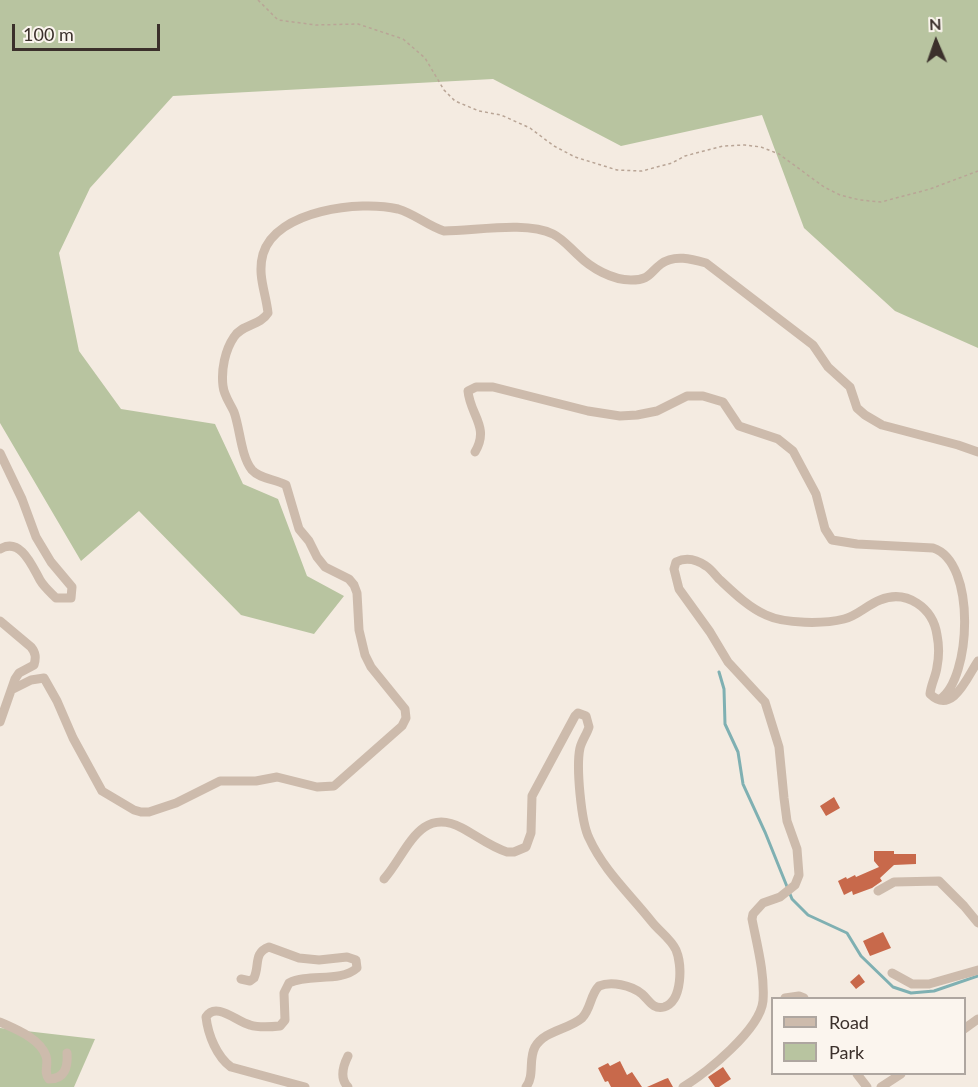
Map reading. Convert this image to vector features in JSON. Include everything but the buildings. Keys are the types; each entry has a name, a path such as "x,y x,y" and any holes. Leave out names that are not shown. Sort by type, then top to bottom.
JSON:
{"street":[{"path":"13,689 31,680 44,678 102,791 141,812 176,803 220,781 256,781 277,777 317,787 334,786 402,726 406,718 405,709 371,667 365,655 358,630 357,593 354,585 349,579 326,567 317,557 309,541 299,529 286,485 259,475 250,467 233,411 223,388 225,362 235,335 242,329 264,320 267,313 261,279 264,253 268,242 283,226 292,221 330,210 357,205 390,207 414,215 444,231 528,228 542,230 562,240 595,268 623,279 633,280 650,276 664,262 672,259 694,259 706,263 813,345 828,367 850,387 858,408 865,415 882,425 978,452"},
{"path":"476,452 481,441 481,429 468,391 476,387 493,387 588,411 620,416 657,411 687,396 702,396 723,402 739,426 778,440 793,451 816,494 825,529 832,540 857,544 933,548 945,555 957,574 965,601 965,624 960,658 952,684 949,692 940,699"},
{"path":"0,453 22,499 36,537 51,562 72,587 71,598 56,598 40,580 29,558 15,547 5,546 0,549"},
{"path":"682,1087 695,1080 738,1041 768,1002 763,985 753,914 763,903 789,891 795,885 798,875 797,849 787,821 779,747 765,702 728,662 679,589 674,568 676,562 691,559 707,566 752,606 768,616 785,620 806,622 841,620 880,599 890,597 909,599 918,603 931,616 936,626 937,668 930,694 935,698 949,700 955,696 978,661"},
{"path":"0,621 35,651 36,659 34,665 19,673 15,679 0,722"},
{"path":"384,879 418,831 430,822 452,823 507,852 526,847 531,833 532,796 575,716 578,713 586,716 589,727 580,748 579,766 584,820 588,837 612,877 644,909 676,949 679,988 670,1004 658,1008 642,994 624,986 604,984 599,986 584,1017 556,1030 536,1045 531,1061 531,1080 526,1087"},
{"path":"878,891 894,882 939,881 978,923"},
{"path":"241,979 250,981 254,978 258,955 261,950 269,947 299,958 319,960 347,957 356,960 357,968 350,973 301,979 289,983 284,993 285,1020 280,1026 250,1026 223,1012 215,1011 209,1012 206,1017 208,1030 223,1061 231,1067 305,1087"},
{"path":"892,974 912,984 929,984 978,970"},
{"path":"0,1022 24,1034 42,1049 46,1054 45,1074 49,1079 63,1075 66,1069 67,1053"},
{"path":"348,1056 342,1070 344,1083 348,1087"},
{"path":"881,1087 899,1075"}],"path":[{"path":"258,0 278,20 316,25 357,24 403,39 425,58 444,90 455,101 479,111 501,115 530,128 554,146 575,157 617,170 642,171 672,164 685,156 700,152 723,146 745,144 779,154 824,187 840,195 881,202 930,189 978,171"}],"green space":[{"path":"0,0 978,0 978,348 895,311 804,228 762,115 621,146 493,79 173,96 90,188 59,253 79,351 121,409 215,424 243,484 278,499 307,576 344,596 314,634 241,615 139,511 81,561 0,423"},
{"path":"0,1028 95,1039 74,1087 0,1087"}],"waterway":[{"path":"719,672 724,689 725,724 738,752 743,784 792,899 808,915 847,933 861,956 893,987 911,993 934,991 978,976"}]}
